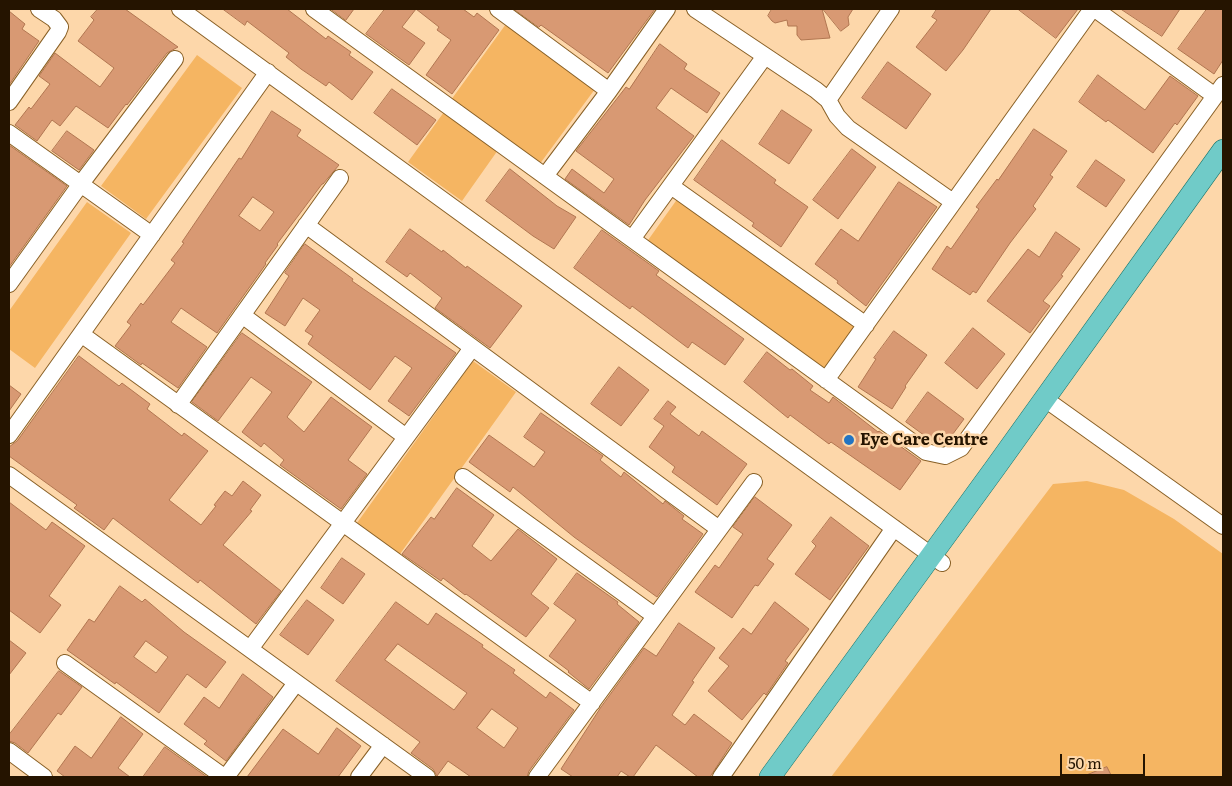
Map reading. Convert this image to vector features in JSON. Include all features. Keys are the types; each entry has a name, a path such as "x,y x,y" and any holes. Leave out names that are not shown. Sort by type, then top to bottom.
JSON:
{"main road":[{"path":"788,777 937,559 1050,402 1223,150"},
{"path":"1050,402 1223,173"},
{"path":"770,777 937,559"}],"street":[{"path":"9,102 60,27 54,19 40,9"},
{"path":"180,9 937,559"},
{"path":"314,9 826,380 926,452 945,456 961,448 1219,91 1094,9 826,380"},
{"path":"498,9 609,91"},
{"path":"545,176 609,91 667,9"},
{"path":"695,9 816,90 828,100 836,116 848,128 953,202"},
{"path":"828,100 891,9"},
{"path":"632,239 765,56"},
{"path":"9,284 80,185 175,59"},
{"path":"9,435 268,72"},
{"path":"9,133 152,235"},
{"path":"178,405 340,178"},
{"path":"671,186 866,325"},
{"path":"306,226 719,529"},
{"path":"242,315 406,437"},
{"path":"81,334 592,703"},
{"path":"250,649 472,348"},
{"path":"1050,402 1223,526"},
{"path":"9,474 427,777"},
{"path":"463,477 655,616"},
{"path":"537,777 754,482"},
{"path":"721,777 894,528"},
{"path":"65,663 225,777 296,683"},
{"path":"359,777 383,745"},
{"path":"9,751 44,777"}],"shaded area":[{"path":"506,24 595,89 539,165 451,100"},
{"path":"197,55 242,88 146,219 101,186"},
{"path":"444,112 498,150 462,201 408,162"},
{"path":"678,198 855,326 823,370 646,243"},
{"path":"87,202 131,233 35,368 9,349 9,311"},
{"path":"473,361 516,392 400,554 357,523"},
{"path":"1087,481 1124,490 1174,519 1223,554 1223,777 831,777 1053,484"}],"building":[{"path":"98,9 125,9 178,47 167,53 108,128 76,106 60,126 52,120 37,141 15,125 29,107 31,109 50,84 39,76 55,53 100,87 114,68 78,41 94,20 91,17"},
{"path":"223,9 287,9 326,39 328,36 351,52 349,55 373,72 352,100 329,82 326,86 301,69 286,57 289,53 247,21 245,25"},
{"path":"331,9 354,9 346,20"},
{"path":"385,9 416,9 402,27 425,43 409,65 366,34"},
{"path":"416,9 463,9 474,17 477,13 499,30 452,94 426,75 451,40 437,30 439,27"},
{"path":"514,9 655,9 608,73 541,25 539,27"},
{"path":"772,9 822,9 830,38 801,40 797,35 797,26 788,26 787,20 775,23 772,21 768,16"},
{"path":"823,9 853,9 848,17 849,25 841,31"},
{"path":"937,9 991,9 946,71 916,47 937,20 932,17"},
{"path":"1018,9 1078,9 1056,38"},
{"path":"1121,9 1180,9 1162,36"},
{"path":"1207,9 1223,9 1223,60 1214,74 1178,49"},
{"path":"9,11 25,24 22,29 39,41 9,85"},
{"path":"660,44 687,64 684,69 720,93 707,113 671,88 656,108 694,136 645,200 629,225 565,179 572,169 604,193 614,179 576,151 626,87 629,89"},
{"path":"888,62 931,94 906,129 862,98"},
{"path":"1098,75 1145,110 1170,76 1198,96 1153,153 1108,120 1106,122 1079,102"},
{"path":"392,89 436,120 417,145 374,113"},
{"path":"782,110 812,130 789,164 759,144"},
{"path":"272,111 301,130 297,136 339,165 322,184 277,244 266,264 217,333 181,308 171,322 207,347 178,388 115,346 131,325 127,322 141,303 143,305 175,263 171,260 184,243 182,242 239,158 241,159","holes":["253,197 274,212 260,231 239,216"]},
{"path":"1034,129 1067,151 1050,175 1053,177 1033,206 1036,209 976,293 973,291 970,295 932,269 947,246 951,249 979,209 976,207 998,180"},
{"path":"67,131 94,150 79,170 52,151"},
{"path":"722,140 776,180 774,183 808,207 781,247 752,226 754,223 694,180"},
{"path":"9,145 67,186 9,267"},
{"path":"852,149 876,167 838,219 813,200"},
{"path":"1096,160 1125,180 1106,207 1077,187"},
{"path":"510,169 557,206 576,217 554,249 486,201"},
{"path":"899,182 937,207 866,306 815,264 841,229 858,241"},
{"path":"410,229 442,252 443,250 466,268 467,266 522,306 490,348 435,308 442,298 410,273 407,277 386,262"},
{"path":"602,230 659,271 656,275 744,339 725,365 692,342 688,348 632,306 630,309 574,268"},
{"path":"1056,232 1080,249 1061,275 1063,276 1043,301 1050,306 1030,333 987,301 1028,249 1039,257"},
{"path":"305,244 353,279 352,281 456,353 409,416 388,401 412,368 395,356 370,390 308,344 313,336 305,331 320,310 303,298 285,326 265,313 289,276 285,273"},
{"path":"973,328 1005,354 977,389 945,363"},
{"path":"894,331 927,355 905,386 892,409 858,387 876,359 874,358"},
{"path":"242,333 312,382 287,417 304,432 331,397 372,427 348,460 367,474 341,509 280,465 284,460 264,443 261,447 242,432 272,392 251,377 218,421 192,402"},
{"path":"767,352 813,386 810,390 829,403 833,397 878,432 921,461 900,490 831,442 829,444 790,415 788,418 744,382"},
{"path":"79,356 119,386 122,383 150,404 147,409 182,436 184,433 208,451 169,500 201,525 225,491 232,496 243,481 261,495 250,510 252,511 223,545 281,591 256,624 200,580 198,583 113,518 104,530 74,508 77,505 9,456 9,447 17,441"},
{"path":"619,367 649,390 621,426 591,404"},
{"path":"9,385 21,394 9,411"},
{"path":"928,392 964,419 944,446 936,444 906,422"},
{"path":"668,401 676,407 670,414 699,436 702,431 747,464 717,505 672,472 675,467 649,447 664,426 654,419"},
{"path":"541,413 603,456 600,460 621,477 624,472 663,504 665,501 684,516 682,519 703,534 657,597 574,537 513,487 510,492 469,462 489,435 534,467 545,452 524,437"},
{"path":"457,488 494,515 472,546 491,561 518,529 557,559 531,594 549,608 526,637 443,578 441,581 402,554 431,517 434,519"},
{"path":"755,497 792,525 767,559 774,564 758,586 755,585 732,618 695,592 715,565 719,568 743,534 733,527"},
{"path":"9,502 46,530 52,522 85,546 49,596 61,605 40,633 9,610"},
{"path":"831,517 869,546 830,600 795,574 816,546 812,542"},
{"path":"342,558 365,574 343,604 321,588"},
{"path":"577,573 618,602 617,604 639,622 589,689 549,656 576,620 554,604"},
{"path":"120,586 142,602 145,599 184,632 226,662 206,688 187,674 159,713 67,650 89,619 94,622","holes":["146,641 168,657 156,673 134,657"]},
{"path":"307,600 334,620 308,655 280,635"},
{"path":"396,602 428,625 436,613 483,645 482,647 515,670 513,673 546,698 550,692 574,710 529,771 527,777 471,777 448,761 437,776 433,769 411,753 420,742 336,681","holes":["398,644 467,693 454,710 385,660","492,709 518,728 504,748 477,728"]},
{"path":"775,602 809,629 785,661 788,663 766,695 764,693 742,720 708,691 729,666 719,658 743,628 751,634"},
{"path":"679,623 715,648 692,681 694,682 672,715 685,725 694,714 732,743 710,777 698,777 656,745 633,777 621,771 617,777 573,777 561,769 601,707 644,648 656,656"},
{"path":"9,640 26,653 9,675"},
{"path":"59,671 82,687 61,715 58,713 28,753 15,743 9,741 9,735"},
{"path":"243,674 273,697 226,761 204,744 207,741 184,724 204,697 219,708"},
{"path":"121,717 143,734 118,768 130,777 65,777 57,771 75,746 91,758"},
{"path":"337,728 361,746 338,777 247,777 283,729 318,754"},
{"path":"165,747 207,777 143,777"},
{"path":"1107,767 1112,777 1082,777"}],"place":[{"name":"Eye Care Centre","path":"849,440"}]}
